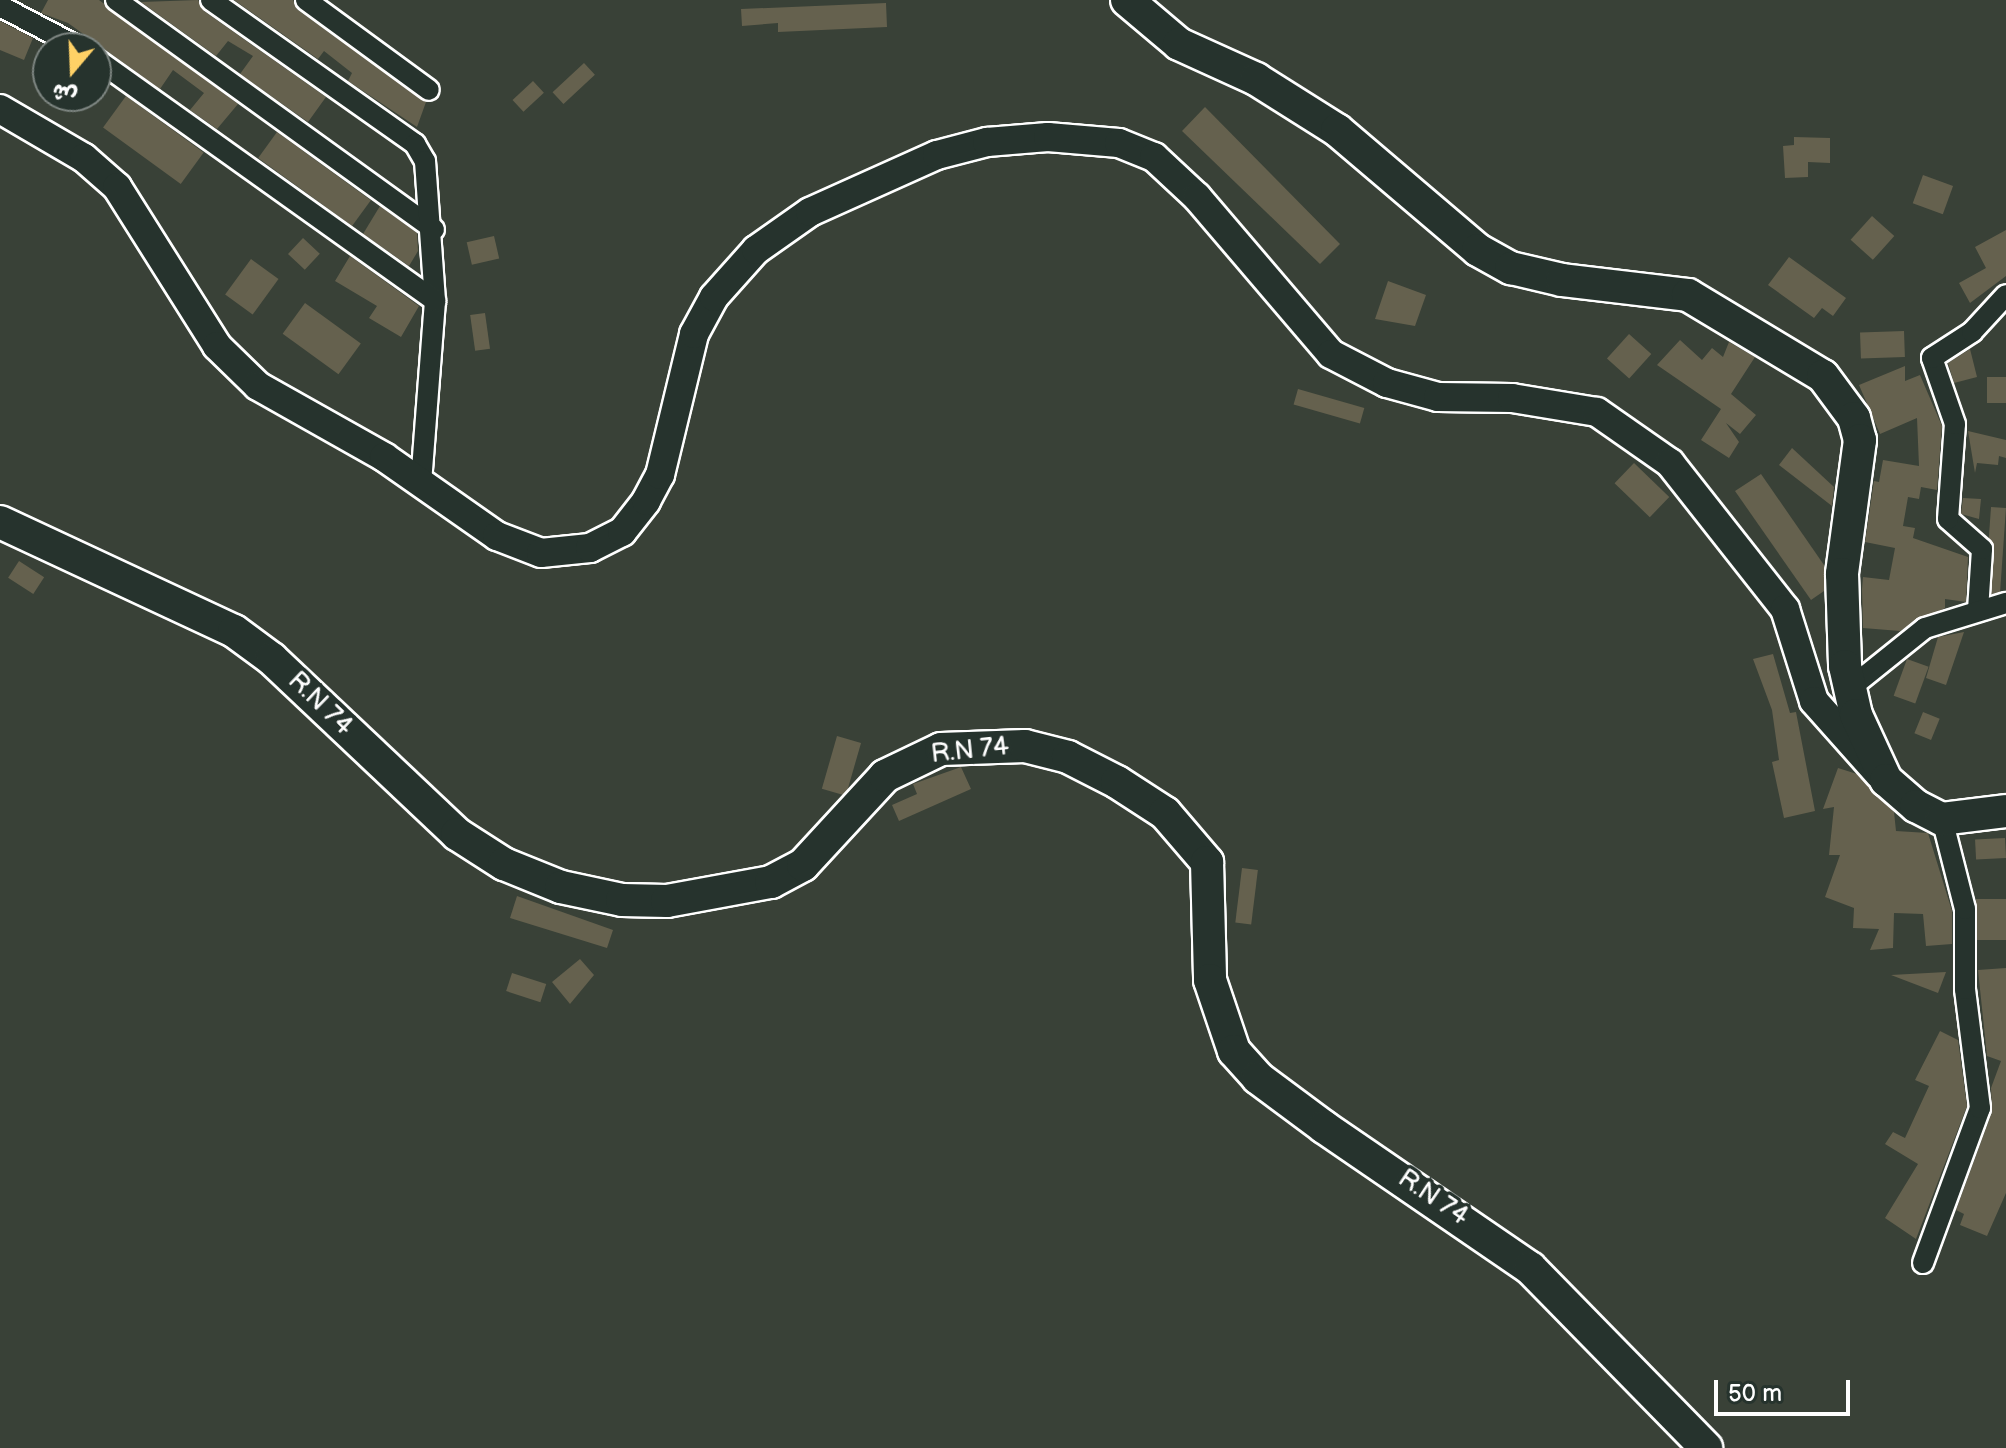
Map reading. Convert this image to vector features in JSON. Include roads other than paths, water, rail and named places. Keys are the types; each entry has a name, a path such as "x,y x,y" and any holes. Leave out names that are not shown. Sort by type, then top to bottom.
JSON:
{"main road":[{"path":"1127,0 1179,44 1256,79 1337,130 1478,250 1511,268 1562,280 1688,295 1823,376 1854,418 1860,440 1842,574 1849,689 1886,780 1942,819 2006,811"},
{"name":"R.N 74","path":"0,522 234,631 272,659 457,834 504,864 561,887 622,900 667,901 771,882 803,865 885,776 941,749 1025,746 1068,757 1117,782 1165,813 1207,862 1210,980 1234,1051 1258,1078 1313,1119 1530,1268 1634,1368 1706,1448"}],"street":[{"path":"116,0 434,229"},
{"path":"211,0 415,144 425,161 434,229 435,301 421,482"},
{"path":"306,0 429,90"},
{"path":"0,6 50,32"},
{"path":"112,70 435,301"},
{"path":"0,109 84,158 117,187 210,336 258,386 421,482 497,536 541,553 590,548 622,532 646,501 660,475 694,334 714,297 756,250 810,212 937,155 1048,137 1119,143 1154,157 1197,197 1331,354 1387,383 1438,397 1537,400 1597,412 1670,463 1785,609 1814,701 1886,780"},
{"path":"1978,610 1982,549 1948,519 1955,424 1932,358 1972,332 2006,295"},
{"path":"1849,689 1925,628 2006,603"},
{"path":"1923,1263 1980,1108 1965,989 1965,909 1942,819"}]}
